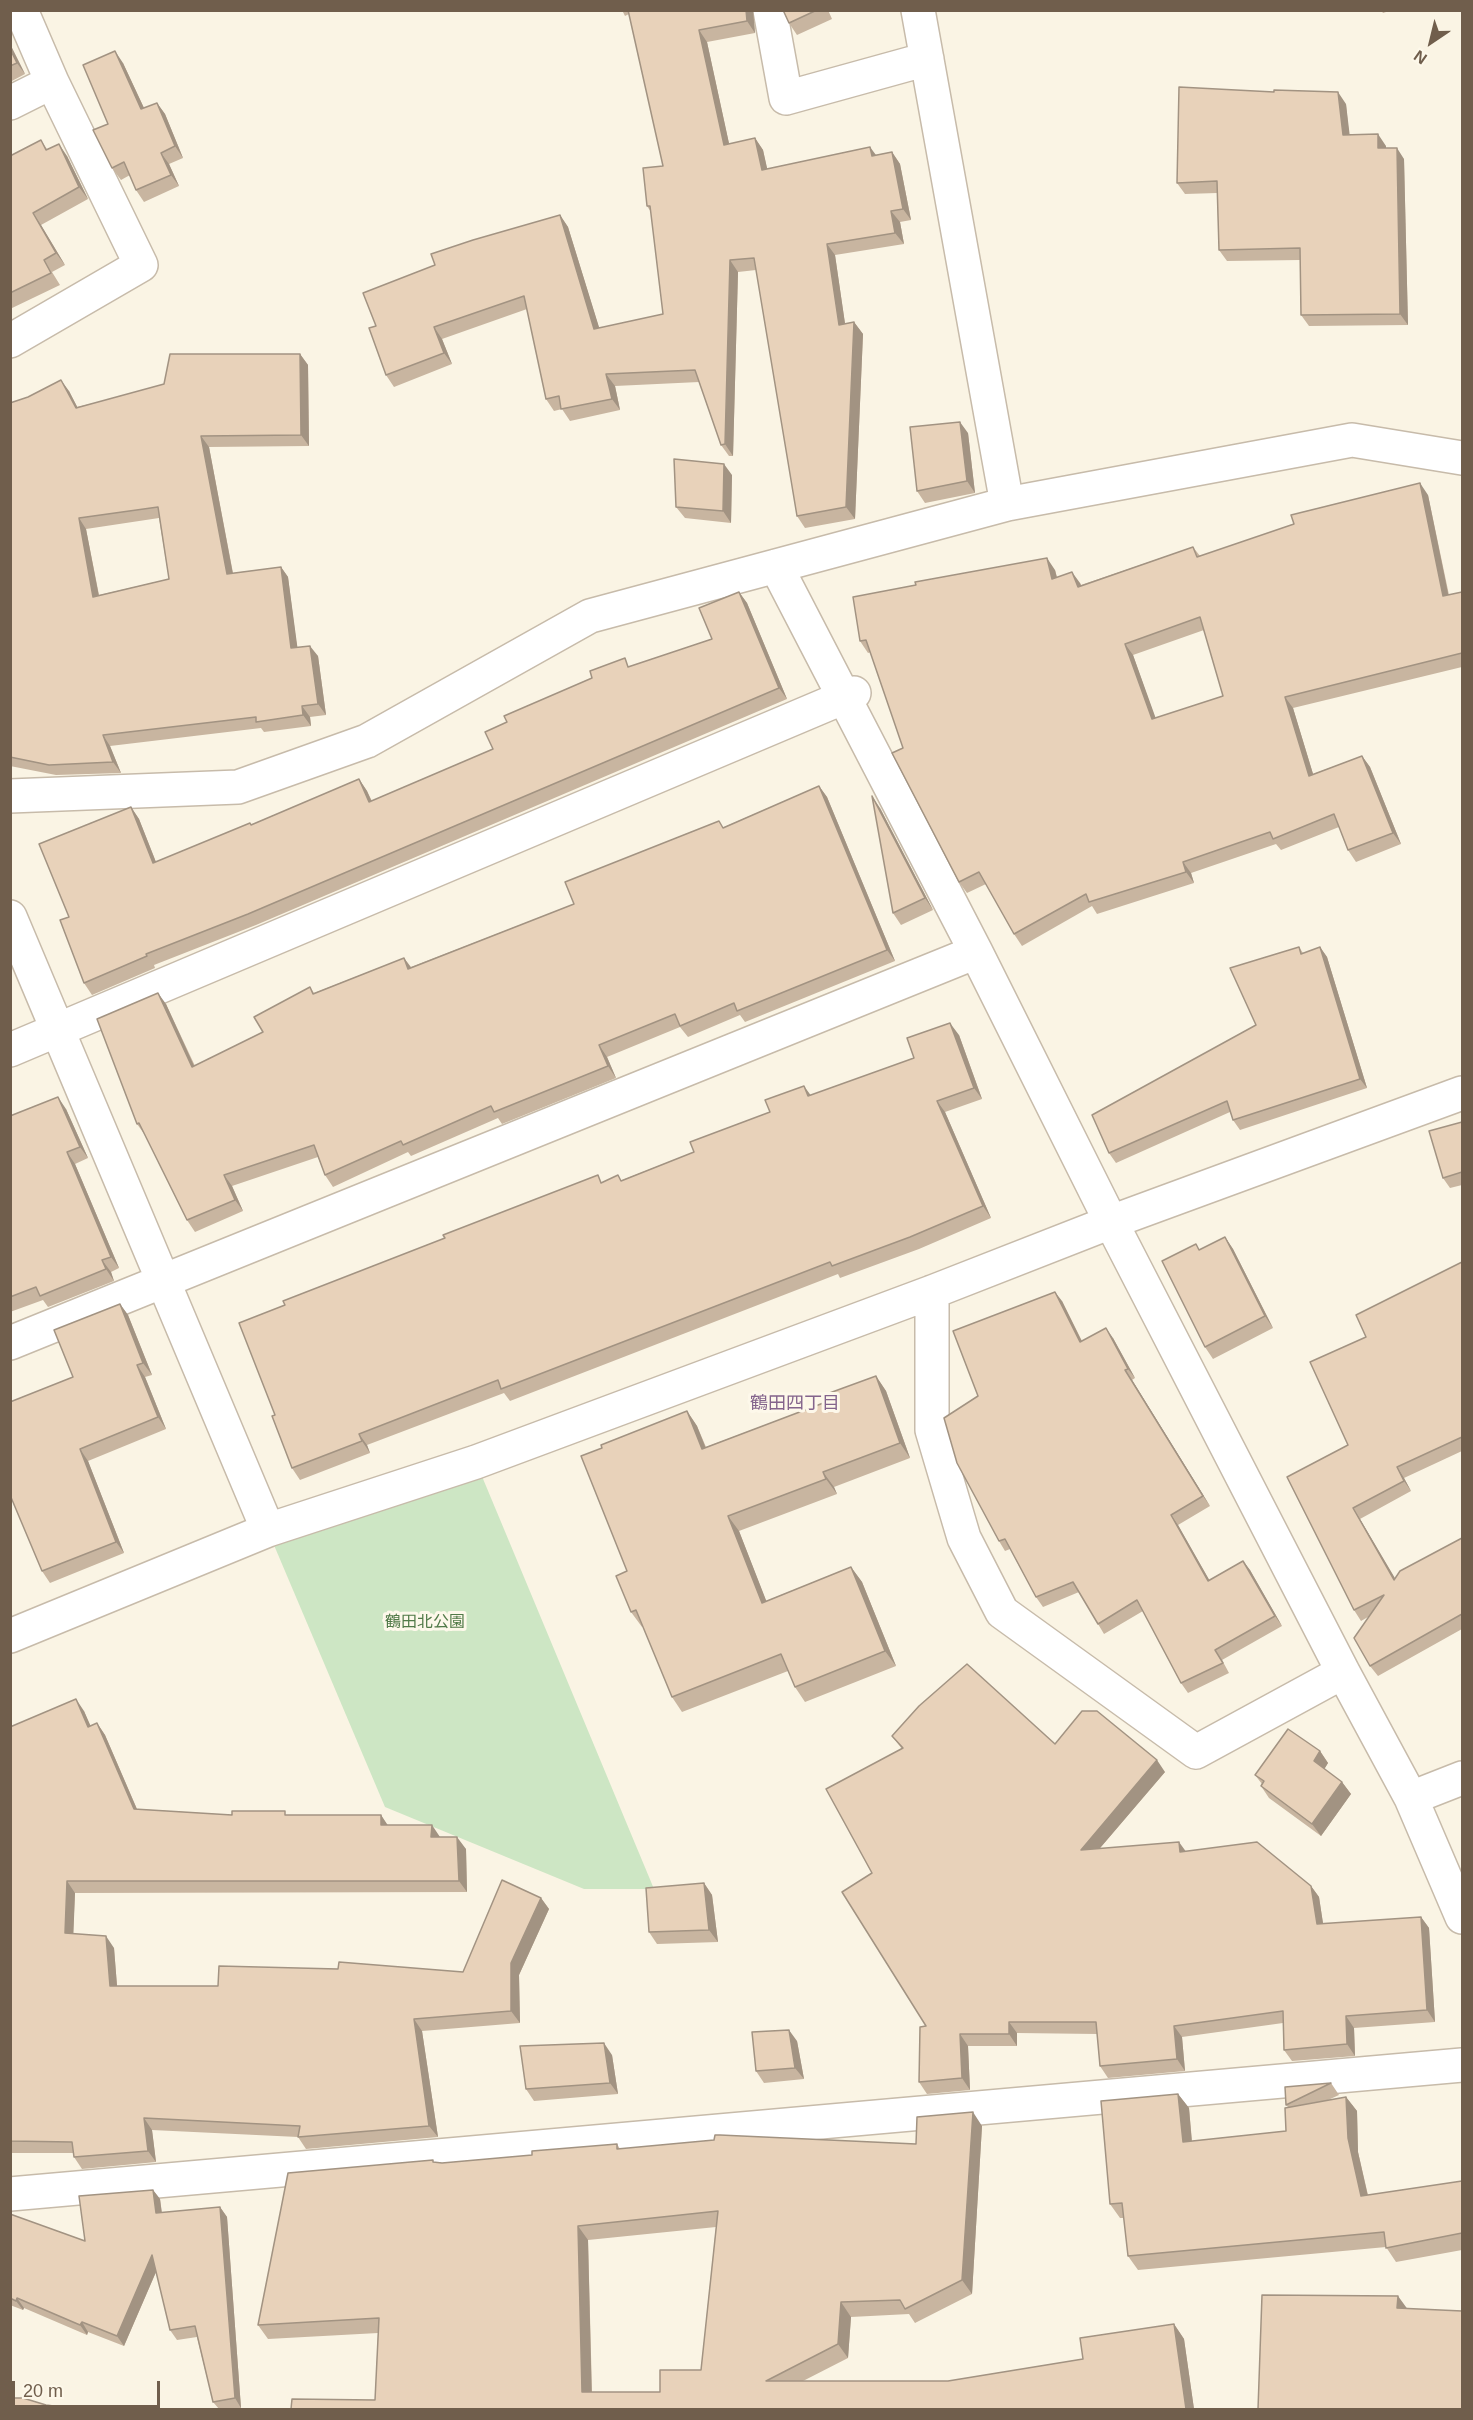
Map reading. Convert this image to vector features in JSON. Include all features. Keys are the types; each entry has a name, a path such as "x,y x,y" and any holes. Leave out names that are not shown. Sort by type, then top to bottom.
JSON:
{"street":[{"path":"10,341 141,265 52,82 21,10"},
{"path":"770,10 786,98 927,58"},
{"path":"918,10 1007,504"},
{"path":"10,103 52,82"},
{"path":"10,796 238,788 367,741 590,616 1007,504 1352,440 1462,458"},
{"path":"776,566 850,695 1111,1222 1343,1672 1411,1798 1462,1917"},
{"path":"10,1050 850,695"},
{"path":"10,917 268,1530"},
{"path":"10,1343 976,952"},
{"path":"10,1636 268,1530 476,1462 932,1292 1111,1222 1462,1093"},
{"path":"932,1292 932,1430 964,1538 1002,1612 1196,1752 1343,1672"},
{"path":"1411,1798 1462,1778"},
{"path":"10,2194 1462,2065"}],"green space":[{"name":"鶴田北公園","path":"476,1462 654,1889 584,1889 385,1807 268,1531"}],"building":[{"path":"628,10 746,10 747,21 699,30 724,145 755,138 762,170 870,147 872,156 892,152 903,209 891,211 895,233 827,244 839,325 854,322 846,507 797,516 754,258 730,260 725,444 721,445 695,370 606,374 612,399 561,409 559,396 546,399 524,296 434,327 444,353 386,375 369,328 376,326 363,293 435,265 431,254 560,215 594,329 663,314 643,168 663,166"},
{"path":"783,10 817,10 789,23"},
{"path":"10,49 17,63 10,66"},
{"path":"115,51 141,109 157,103 175,146 161,153 171,175 136,190 124,162 112,168 93,130 108,124 83,65"},
{"path":"1179,87 1274,92 1274,90 1338,92 1343,135 1378,134 1378,148 1397,148 1400,314 1301,315 1300,248 1219,250 1217,181 1177,183"},
{"path":"41,140 46,150 59,144 79,187 33,213 56,253 44,260 51,273 10,293 10,156"},
{"path":"170,354 300,354 301,435 201,436 227,574 281,567 291,648 310,646 318,704 302,706 303,715 256,722 256,717 103,735 113,762 49,765 10,757 10,403 28,397 61,380 76,408 164,384","holes":["158,507 169,579 93,597 79,518"]},
{"path":"960,422 967,481 917,491 910,427"},
{"path":"674,459 724,464 723,511 676,507"},
{"path":"1420,483 1443,596 1462,592 1462,653 1285,697 1309,776 1362,756 1393,833 1348,850 1334,814 1273,839 1270,832 1183,862 1186,872 1089,902 1086,894 1014,934 979,872 959,882 892,753 903,748 866,640 860,641 853,597 916,585 915,582 1047,558 1052,579 1072,572 1078,587 1193,547 1197,557 1294,524 1291,515","holes":["1200,617 1223,696 1152,719 1125,644"]},
{"path":"739,592 779,688 248,914 146,954 147,956 84,983 60,920 69,917 39,844 131,807 153,863 250,823 251,825 359,779 369,802 493,749 485,732 507,722 504,716 592,678 590,671 625,658 628,667 712,639 699,608"},
{"path":"819,786 887,950 737,1011 734,1003 680,1026 675,1014 599,1045 608,1066 494,1112 491,1106 403,1145 401,1141 325,1175 314,1145 224,1175 235,1200 187,1220 139,1123 137,1124 97,1019 158,993 192,1067 263,1032 254,1017 310,987 313,994 404,958 408,969 574,904 565,882 719,821 723,828"},
{"path":"872,796 925,898 893,913"},
{"path":"1299,947 1301,954 1320,947 1360,1079 1233,1120 1227,1101 1109,1153 1092,1115 1256,1025 1230,968"},
{"path":"950,1023 974,1088 937,1101 983,1206 910,1237 832,1266 830,1262 501,1389 498,1380 359,1434 362,1441 292,1468 272,1416 275,1415 239,1323 285,1305 283,1301 445,1238 443,1235 598,1175 601,1183 618,1175 621,1181 694,1152 690,1142 770,1112 765,1100 804,1086 808,1096 914,1058 907,1038"},
{"path":"58,1097 80,1147 67,1152 111,1257 102,1260 106,1269 40,1296 36,1287 10,1297 10,1116"},
{"path":"1462,1122 1462,1172 1443,1178 1429,1131"},
{"path":"1225,1237 1265,1316 1205,1347 1162,1261 1196,1244 1199,1250"},
{"path":"1462,1262 1462,1437 1397,1467 1404,1481 1353,1508 1394,1580 1400,1571 1462,1538 1462,1614 1370,1666 1354,1638 1384,1595 1354,1610 1287,1477 1348,1445 1310,1362 1366,1337 1356,1315"},
{"path":"1055,1292 1080,1342 1106,1328 1128,1369 1125,1370 1203,1496 1171,1515 1208,1581 1243,1561 1275,1616 1215,1650 1223,1663 1181,1683 1137,1600 1098,1624 1073,1582 1036,1597 1005,1539 999,1541 957,1463 944,1418 978,1396 953,1331"},
{"path":"120,1304 143,1363 137,1365 158,1417 80,1449 116,1542 42,1571 10,1495 10,1402 73,1377 54,1330"},
{"path":"876,1376 900,1443 823,1472 826,1479 728,1516 762,1603 851,1567 885,1651 795,1687 781,1654 672,1697 636,1610 631,1612 616,1576 627,1571 581,1456 602,1448 601,1445 687,1411 702,1449 826,1402 824,1395"},
{"path":"967,1664 1055,1744 1082,1711 1097,1711 1157,1760 1081,1850 1179,1842 1180,1852 1257,1842 1311,1886 1317,1924 1421,1917 1427,2010 1346,2016 1347,2044 1284,2050 1283,2011 1174,2026 1177,2059 1100,2066 1096,2022 1009,2022 1009,2034 960,2034 962,2078 919,2082 920,2027 926,2026 842,1892 872,1873 826,1789 903,1748 892,1736 919,1706"},
{"path":"76,1699 88,1727 97,1723 134,1809 232,1815 232,1811 285,1811 285,1815 381,1815 381,1825 432,1825 431,1837 457,1837 459,1881 67,1881 65,1933 106,1936 110,1986 218,1986 219,1966 338,1969 339,1962 463,1972 502,1880 541,1898 511,1963 511,2011 414,2019 429,2126 298,2137 300,2126 144,2118 148,2151 74,2157 72,2142 10,2141 10,1727"},
{"path":"1288,1729 1320,1751 1314,1761 1342,1782 1312,1824 1261,1786 1264,1781 1255,1775"},
{"path":"704,1883 709,1930 649,1932 646,1888"},
{"path":"789,2030 795,2068 756,2071 752,2032"},
{"path":"604,2043 610,2083 526,2089 520,2046"},
{"path":"1331,2083 1286,2105 1285,2087"},
{"path":"1178,2094 1183,2142 1286,2131 1285,2108 1346,2097 1348,2138 1361,2196 1462,2181 1462,2233 1386,2248 1384,2232 1128,2256 1122,2203 1110,2204 1101,2101"},
{"path":"973,2112 962,2280 905,2309 900,2300 841,2302 838,2344 766,2381 948,2381 1083,2359 1080,2338 1174,2324 1186,2409 291,2409 292,2399 375,2400 379,2318 258,2325 288,2173 433,2160 433,2162 442,2163 532,2155 532,2151 617,2144 617,2149 714,2140 715,2135 916,2144 917,2117","holes":["718,2211 701,2370 660,2370 660,2392 582,2392 578,2226"]},
{"path":"153,2190 156,2213 220,2207 235,2398 213,2402 195,2326 170,2330 152,2255 117,2336 82,2322 80,2325 17,2298 16,2301 10,2298 10,2214 85,2241 79,2196"},
{"path":"1262,2295 1398,2296 1397,2308 1462,2311 1462,2409 1258,2409"},
{"path":"10,2398 23,2398 46,2405 77,2409 10,2409"}],"district":[{"name":"鶴田四丁目","path":"795,1404"}]}
